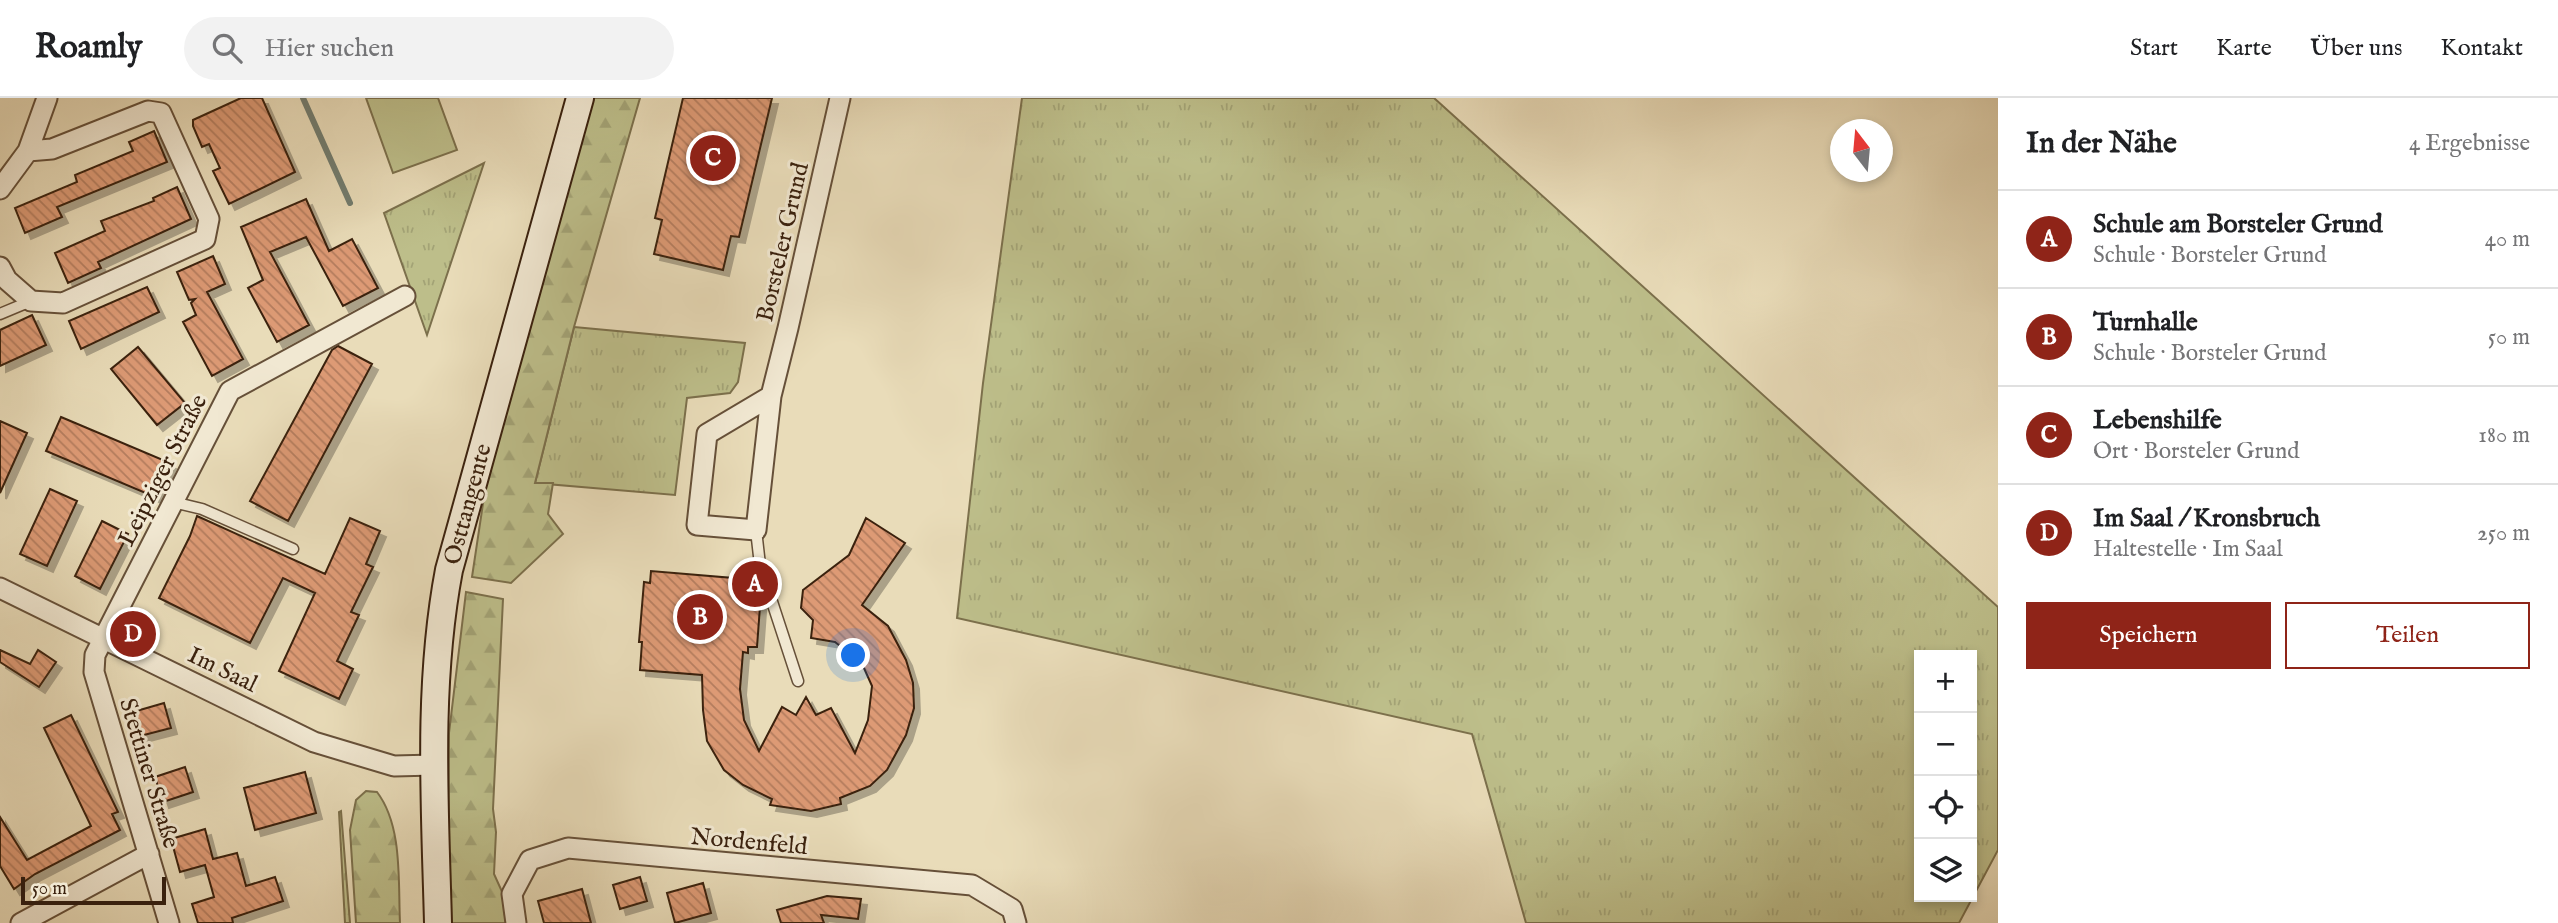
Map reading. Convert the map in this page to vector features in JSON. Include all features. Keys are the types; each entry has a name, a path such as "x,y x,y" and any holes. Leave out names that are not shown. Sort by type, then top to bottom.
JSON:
{"main road":[{"name":"Osttangente","path":"438,923 434,765 439,653 449,570 580,98"}],"street":[{"path":"0,188 28,151 47,98"},
{"name":"Borsteler Grund","path":"756,530 771,396 840,98"},
{"path":"0,267 6,280 30,301 63,303 205,239 209,219 161,113 148,111 52,149 28,151"},
{"name":"Leipziger Straße","path":"103,637 230,391 405,296"},
{"path":"756,530 697,525 707,434 771,396"},
{"name":"Im Saal","path":"0,588 314,741 394,766 434,765"},
{"name":"Stettiner Straße","path":"103,637 95,656 94,672 169,923"},
{"name":"Nordenfeld","path":"516,923 512,894 530,860 568,848 972,885 1012,909 1016,923"},
{"path":"21,923 149,854"}],"lane":[{"path":"0,314 30,301"},
{"path":"173,502 210,512 293,549"},
{"path":"756,530 760,565 798,681"}],"green space":[{"path":"366,98 438,98 457,150 393,173"},
{"path":"594,98 640,98 574,327 535,483 553,483 548,514 563,534 511,583 472,577 487,477 523,322"},
{"path":"1022,98 1434,98 1998,607 1998,850 1977,889 1977,650 1914,650 1914,902 1970,902 1959,923 1526,923 1472,734 957,618 983,383"},
{"path":"484,163 427,335 384,213"},
{"path":"574,327 745,343 738,382 730,393 687,398 675,495 535,483"},
{"path":"466,592 503,599 493,809 496,832 494,874 504,896 506,923 450,923 449,733"},
{"path":"366,791 377,792 391,821 398,855 400,923 356,923 350,830 356,800"},
{"path":"341,811 350,923 345,923"}],"building":[{"path":"241,98 262,98 295,172 229,204 213,171 220,168 209,144 202,147 193,120"},
{"path":"683,98 772,98 739,237 731,236 723,270 654,254 662,220 655,218"},
{"path":"154,131 167,162 57,207 62,217 25,233 15,208 77,182 75,175 133,151 129,142"},
{"path":"177,187 191,219 98,262 101,268 68,283 55,253 105,231 101,221 154,201 153,198"},
{"path":"306,199 329,251 352,239 378,288 343,306 306,237 270,252 309,325 277,342 248,288 263,280 241,227"},
{"path":"213,256 225,284 207,292 243,359 212,376 183,322 196,315 191,303 195,299 189,300 177,272"},
{"path":"147,287 159,312 81,349 69,321"},
{"path":"32,315 46,345 0,366 0,330"},
{"path":"338,346 372,364 288,521 250,501 332,350"},
{"path":"138,347 185,403 157,425 111,369"},
{"path":"61,417 170,463 155,497 46,451"},
{"path":"0,421 27,433 0,493"},
{"path":"50,489 77,501 47,566 20,554"},
{"path":"197,516 325,574 350,518 380,531 366,564 373,567 351,612 359,615 337,661 353,669 339,699 279,671 315,593 283,578 250,643 159,598"},
{"path":"866,518 905,543 862,605 888,626 906,660 913,683 914,708 906,735 887,770 870,786 840,798 841,804 811,811 770,805 772,799 743,785 724,770 707,741 702,675 640,670 642,642 639,642 644,582 650,583 651,571 733,578 732,584 759,586 761,593 757,647 748,647 748,653 743,652 740,689 744,720 759,751 782,707 796,715 806,697 816,715 831,708 855,753 868,720 872,686 859,657 855,658 835,642 811,638 813,620 801,608 803,590 849,555"},
{"path":"102,521 128,534 100,589 75,576"},
{"path":"0,650 30,664 38,650 56,662 39,687 0,662"},
{"path":"164,703 171,728 140,736 133,712"},
{"path":"71,715 118,812 112,814 120,830 35,874 14,889 0,866 0,817 27,860 91,826 44,728"},
{"path":"185,767 193,792 163,802 155,777"},
{"path":"305,772 316,813 255,830 244,788"},
{"path":"205,829 213,859 237,853 246,886 275,877 283,901 232,918 233,923 198,923 192,904 214,897 205,865 180,872 171,839"},
{"path":"640,877 647,901 620,909 613,885"},
{"path":"703,883 711,913 675,923 667,893"},
{"path":"582,889 591,923 544,923 538,901"},
{"path":"827,896 861,899 858,919 821,915 824,923 781,923 777,910"}],"waterway":[{"path":"303,98 350,203"}],"place":[{"name":"Lebenshilfe","path":"713,158"},
{"name":"Schule am Borsteler Grund","path":"755,584"},
{"name":"Turnhalle","path":"700,617"},
{"name":"Im Saal / Kronsbruch","path":"133,634"}]}
